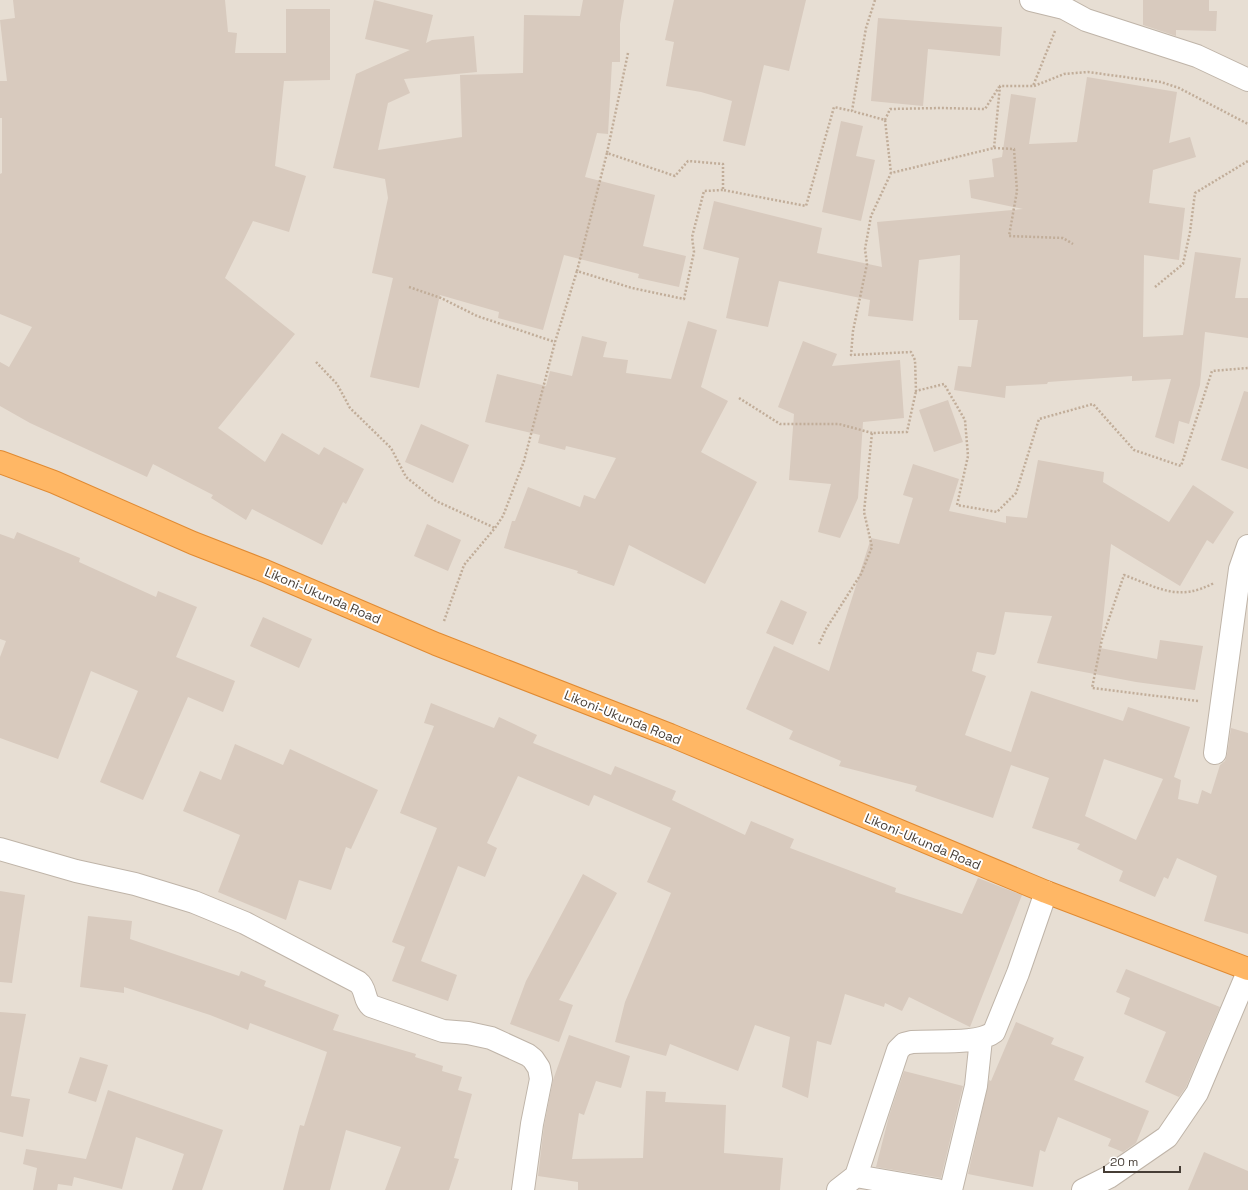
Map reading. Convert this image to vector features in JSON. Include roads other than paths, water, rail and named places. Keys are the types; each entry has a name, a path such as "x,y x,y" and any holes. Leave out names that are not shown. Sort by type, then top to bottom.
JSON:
{"highway":[{"name":"Likoni-Ukunda Road","path":"0,462 54,482 193,543 265,571 436,644 670,735 1046,892 1248,970"}],"street":[{"path":"1031,0 1064,8 1086,20 1197,56 1248,80"},
{"path":"1215,753 1240,568 1248,546"},
{"path":"0,848 76,871 136,884 225,914 358,982 364,988 366,1000 371,1006 443,1031 468,1033 490,1038 528,1055 533,1059 539,1068 540,1079 532,1124 524,1190"},
{"path":"838,1190 856,1176 898,1050 904,1044 912,1042 982,1039 994,1032 1018,973 1046,892"},
{"path":"1082,1190 1109,1177 1167,1137 1197,1093 1248,970"},
{"path":"951,1190 976,1086 982,1039"},
{"path":"856,1176 938,1190"}]}
